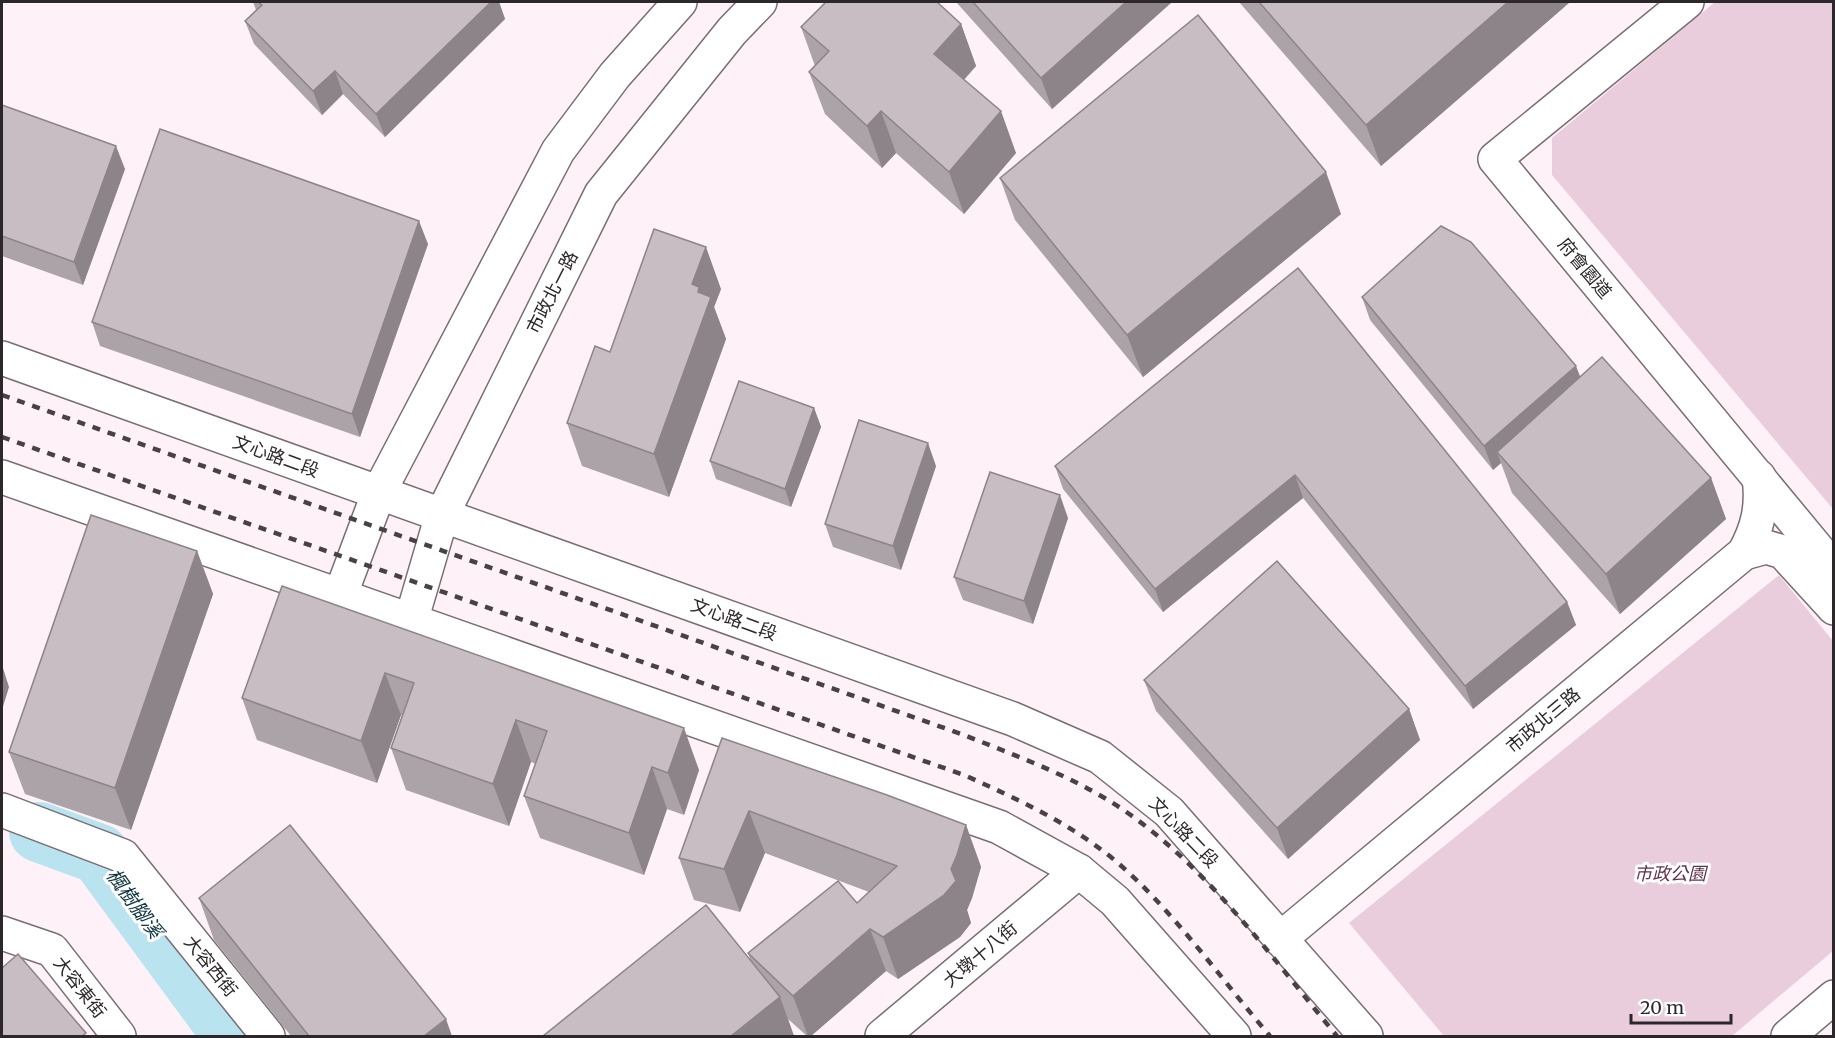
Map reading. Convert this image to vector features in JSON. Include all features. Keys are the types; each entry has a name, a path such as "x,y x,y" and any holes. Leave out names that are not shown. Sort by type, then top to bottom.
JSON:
{"street":[{"path":"340,597 379,492 558,151 615,75 680,2"},
{"name":"市政北一路","path":"411,621 442,515 601,194 732,31 760,2"},
{"name":"府會園道","path":"1687,2 1495,159 1833,569"},
{"name":"文心路二段","path":"2,358 1014,719 1100,757 1169,812 1366,1036"},
{"path":"2,477 999,827 1079,871 1115,901 1233,1036"},
{"name":"市政北三路","path":"1280,939 1743,553 1755,531 1759,516 1761,494 1759,477"},
{"path":"1743,553 1751,549 1766,547 1783,552 1833,608"},
{"name":"大容西街","path":"2,810 123,856 268,1036"},
{"name":"大墩十八街","path":"882,1036 1079,871"},
{"name":"大容東街","path":"2,933 40,960 119,1036"},
{"path":"1788,1036 1825,1016"}],"green space":[{"path":"1715,2 1833,2 1833,509 1552,175 1552,138"},
{"name":"市政公園","path":"1779,575 1833,641 1833,951 1732,1036 1444,1036 1349,923"}],"building":[{"path":"258,2 491,2 376,114 335,71 313,91 245,21 262,5"},
{"path":"826,2 937,2 961,24 934,54 1001,111 949,172 881,111 867,126 809,72 829,51 801,27"},
{"path":"973,2 1126,2 1041,78"},
{"path":"1259,2 1508,2 1366,125"},
{"path":"1198,15 1326,172 1127,335 1000,178"},
{"path":"2,105 116,146 74,262 2,236"},
{"path":"160,129 419,221 352,414 92,322"},
{"path":"1441,226 1471,242 1576,366 1484,446 1362,297"},
{"path":"654,229 706,247 692,284 699,287 698,292 711,297 654,454 567,423 595,346 610,352"},
{"path":"1298,268 1567,602 1465,686 1295,475 1155,589 1055,466"},
{"path":"1602,357 1711,478 1606,574 1497,452"},
{"path":"739,381 814,408 785,489 710,461"},
{"path":"859,420 928,443 893,546 825,524"},
{"path":"990,472 1060,495 1024,601 954,577"},
{"path":"91,515 197,551 115,788 9,752"},
{"path":"1277,561 1409,709 1277,828 1144,680"},
{"path":"282,586 684,728 668,773 652,767 629,833 524,796 547,731 516,720 493,784 391,748 414,683 385,673 361,741 242,698"},
{"path":"722,738 966,825 951,869 956,881 944,895 883,937 870,929 793,996 748,953 838,881 857,903 897,866 749,811 724,869 679,858"},
{"path":"290,825 446,1019 424,1036 309,1036 199,898"},
{"path":"706,905 780,997 731,1036 543,1036"},
{"path":"18,954 86,1033 82,1036 2,1036 2,968"}],"waterway":[{"name":"楓樹腳溪","path":"39,832 99,854 233,1036"}],"railway":[{"path":"2,395 964,735 1067,778 1125,811 1185,860 1264,946 1337,1036"},
{"path":"2,437 964,775 1003,793 1077,833 1134,877 1175,921 1270,1036"}]}
